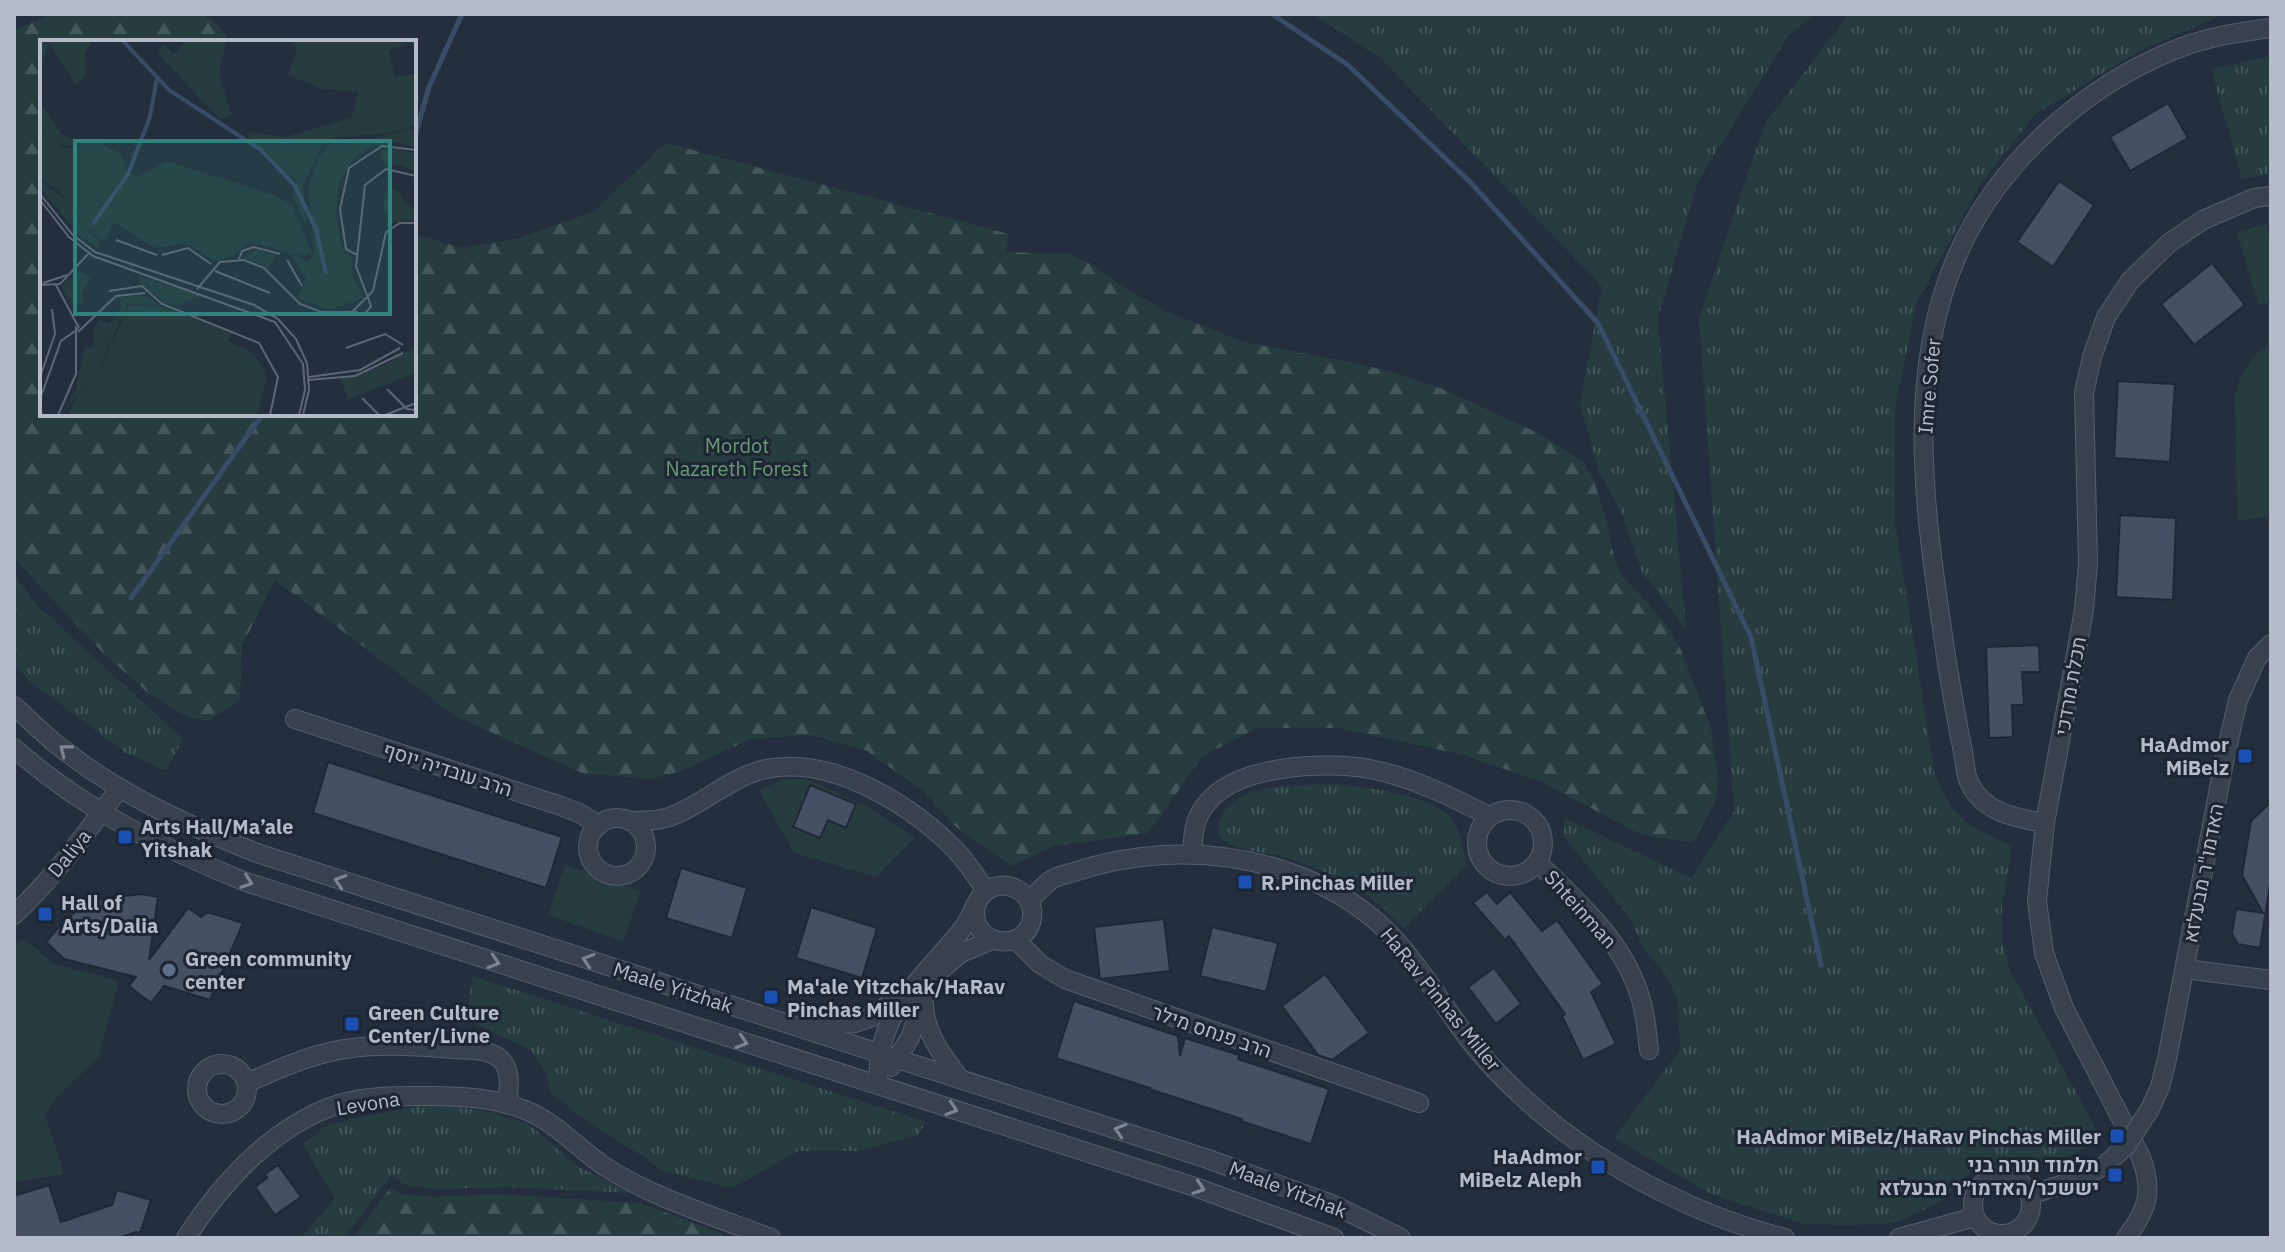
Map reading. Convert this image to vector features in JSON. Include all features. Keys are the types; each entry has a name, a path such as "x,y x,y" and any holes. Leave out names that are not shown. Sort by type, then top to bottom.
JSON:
{"street":[{"name":"Imre Sofer","path":"2045,823 2011,817 1987,806 1969,782 1950,679 1925,491 1926,372 1938,314 1957,256 1992,192 2039,140 2079,105 2125,74 2177,48 2230,33 2271,28"},
{"name":"תכלת מרדכי","path":"2126,1238 2140,1220 2148,1196 2148,1175 2064,1008 2044,953 2037,901 2045,823 2088,563 2084,393 2106,317 2130,281 2169,243 2203,220 2254,198 2271,196"},
{"name":"האדמו\"ר מבעלזא","path":"2030,1195 2073,1181 2104,1166 2126,1146 2140,1127 2160,1087 2238,700 2257,658 2271,644"},
{"name":"Maale Yitzhak","path":"14,706 64,750 120,788 177,819 257,853 1205,1158 1297,1190 1401,1238"},
{"name":"הרב עובדיה יוסף","path":"295,719 561,806 599,825"},
{"name":"Maale Yitzhak","path":"14,748 44,774 101,813 164,846 246,882 1195,1187 1334,1238"},
{"path":"1192,854 1193,829 1205,804 1216,793 1263,772 1298,767 1369,769 1408,780 1489,816"},
{"path":"630,821 669,817 718,789 766,769 820,770 852,779 912,813 962,857 982,899 976,922 980,931 992,940 1007,942 1024,934 1032,916 1029,901 1020,890 1001,885 982,899 919,990 872,1017 855,1023 796,1026"},
{"name":"Daliya","path":"14,915 31,900 78,844 120,788"},
{"path":"646,853 643,834 638,826 621,818 599,825 590,837 588,846 594,865 601,871 619,876 628,874 636,869 684,810"},
{"path":"1511,810 1532,818 1543,839 1537,862 1518,875 1495,872 1486,866 1476,843 1478,832 1489,816 1511,810"},
{"name":"HaRav Pinhas Miller","path":"1029,901 1053,878 1100,863 1140,856 1192,854 1267,865 1301,876 1338,894 1372,917 1399,943 1469,1040 1542,1114 1580,1144 1636,1179 1694,1206 1785,1238"},
{"name":"Shteinman","path":"1537,862 1610,937 1624,958 1641,1000 1649,1050"},
{"path":"878,1085 889,1056 891,1021 902,1000 919,990 961,953 992,940"},
{"name":"הרב פנחס מילר","path":"1016,940 1040,964 1065,979 1419,1103"},
{"path":"2185,969 2271,980"},
{"path":"919,990 928,1029 937,1049 960,1079"},
{"path":"247,1083 327,1052 343,1049 368,1046 488,1051 505,1063 511,1082 507,1103"},
{"name":"Levona","path":"186,1238 215,1198 252,1159 295,1124 341,1103 372,1098 452,1096 507,1103 530,1111 555,1126 605,1167 678,1202 771,1238"},
{"path":"2007,1176 2025,1187 2030,1195 2030,1214 2020,1234 1994,1233 1981,1226 1975,1217 1972,1204 1975,1194 1988,1179 2007,1176"},
{"path":"1899,1238 1975,1217"}],"green space":[{"name":"Mordot Nazareth Forest","path":"52,14 200,14 211,19 230,40 40,40 40,416 416,416 416,235 462,248 516,239 593,212 666,143 1009,234 1006,252 1069,254 1095,266 1167,312 1244,342 1345,361 1440,388 1538,433 1583,461 1593,478 1620,573 1666,624 1680,648 1711,728 1718,782 1715,802 1693,843 1642,835 1540,781 1460,754 1338,728 1257,728 1203,756 1148,833 1054,846 1011,866 955,826 924,792 867,751 811,735 751,739 681,771 651,779 582,773 455,716 275,580 242,646 240,699 208,721 189,718 148,693 102,652 14,558 14,30"},
{"path":"1313,14 1815,14 1789,35 1697,183 1658,319 1686,629 1642,572 1622,514 1600,474 1580,404 1602,286 1381,59"},
{"path":"1849,14 2224,14 2139,51 2034,115 1980,185 1916,304 1895,409 1895,523 1935,776 1951,807 1971,826 2012,846 2002,907 2002,943 2010,970 2099,1135 2062,1161 1977,1165 1939,1202 1896,1223 1850,1225 1803,1224 1711,1194 1614,1138 1680,1050 1678,1000 1666,975 1644,949 1630,918 1564,837 1564,818 1691,878 1734,811 1699,318 1765,123"},
{"path":"2271,56 2271,173 2242,179 2211,69"},
{"path":"2266,224 2271,243 2271,302 2258,305 2237,232"},
{"path":"2271,342 2271,516 2237,521 2235,394 2248,365"},
{"path":"14,574 35,603 183,739 166,771 126,753 27,679 14,663"},
{"path":"807,779 866,806 915,838 876,877 794,853 759,790 783,780"},
{"path":"1327,784 1390,792 1423,801 1447,814 1455,825 1467,865 1404,928 1381,906 1338,878 1287,858 1231,845 1218,835 1221,818 1230,805 1242,796 1276,787"},
{"path":"565,865 641,891 623,941 548,915"},
{"path":"24,938 53,964 119,981 98,1058 57,1097 45,1115 64,1174 14,1182 14,946"},
{"path":"472,976 926,1122 918,1135 858,1151 798,1151 732,1188 663,1171 588,1122 551,1093 546,1073 531,1050 467,1020"},
{"path":"435,1103 495,1113 530,1125 576,1165 629,1193 506,1187 439,1189 405,1185 391,1175 344,1238 300,1238 335,1199 303,1145 323,1127"},
{"path":"391,1187 402,1194 432,1197 496,1194 640,1203 734,1238 353,1238"}],"building":[{"path":"2168,103 2188,138 2130,171 2110,137"},
{"path":"2059,181 2094,205 2053,267 2017,242"},
{"path":"2212,263 2245,305 2194,345 2161,304"},
{"path":"2118,381 2175,384 2170,462 2114,458"},
{"path":"2120,515 2176,518 2173,600 2116,597"},
{"path":"2039,645 2040,672 2022,672 2024,705 2012,705 2013,737 1989,738 1986,647"},
{"path":"328,762 562,837 546,888 313,813"},
{"path":"810,785 856,804 846,828 828,820 820,838 793,827"},
{"path":"2271,802 2271,878 2260,948 2238,944 2232,934 2236,909 2263,913 2242,875 2251,821"},
{"path":"681,868 747,888 732,938 666,918"},
{"path":"1487,892 1497,904 1510,892 1542,931 1557,920 1603,984 1591,992 1616,1044 1583,1060 1562,1016 1565,1014 1509,936 1505,940 1473,903"},
{"path":"141,894 158,897 149,960 188,908 201,917 211,913 243,923 210,1000 164,986 151,1003 129,986 136,977 64,959 46,942 78,910 100,899"},
{"path":"811,907 877,928 862,978 796,958"},
{"path":"1164,919 1170,971 1100,979 1094,927"},
{"path":"1212,927 1278,943 1266,992 1200,976"},
{"path":"1494,968 1521,1004 1496,1024 1468,987"},
{"path":"1325,974 1369,1033 1332,1060 1318,1055 1282,1006"},
{"path":"1074,1001 1178,1036 1180,1056 1185,1038 1329,1089 1311,1144 1056,1058"},
{"path":"278,1165 301,1197 275,1215 255,1187 267,1178 265,1174"},
{"path":"49,1185 61,1222 112,1205 117,1190 151,1200 140,1233 118,1238 14,1238 14,1196"}],"waterway":[{"path":"416,133 429,87 462,14"},
{"path":"1272,14 1348,65 1471,183 1598,323 1751,637 1821,965"},
{"path":"131,598 262,416"}],"place":[{"name":"HaAdmor MiBelz","path":"2245,756"},
{"name":"Arts Hall/Ma’ale Yitshak","path":"125,837"},
{"name":"R.Pinchas Miller","path":"1245,882"},
{"name":"Hall of Arts/Dalia","path":"45,914"},
{"name":"Green community center","path":"169,970"},
{"name":"Ma'ale Yitzchak/HaRav Pinchas Miller","path":"771,997"},
{"name":"Green Culture Center/Livne","path":"352,1024"},
{"name":"HaAdmor MiBelz/HaRav Pinchas Miller","path":"2117,1136"},
{"name":"HaAdmor MiBelz Aleph","path":"1598,1167"},
{"name":"תלמוד תורה בני יששכר/האדמו״ר מבעלזא","path":"2115,1175"}]}
